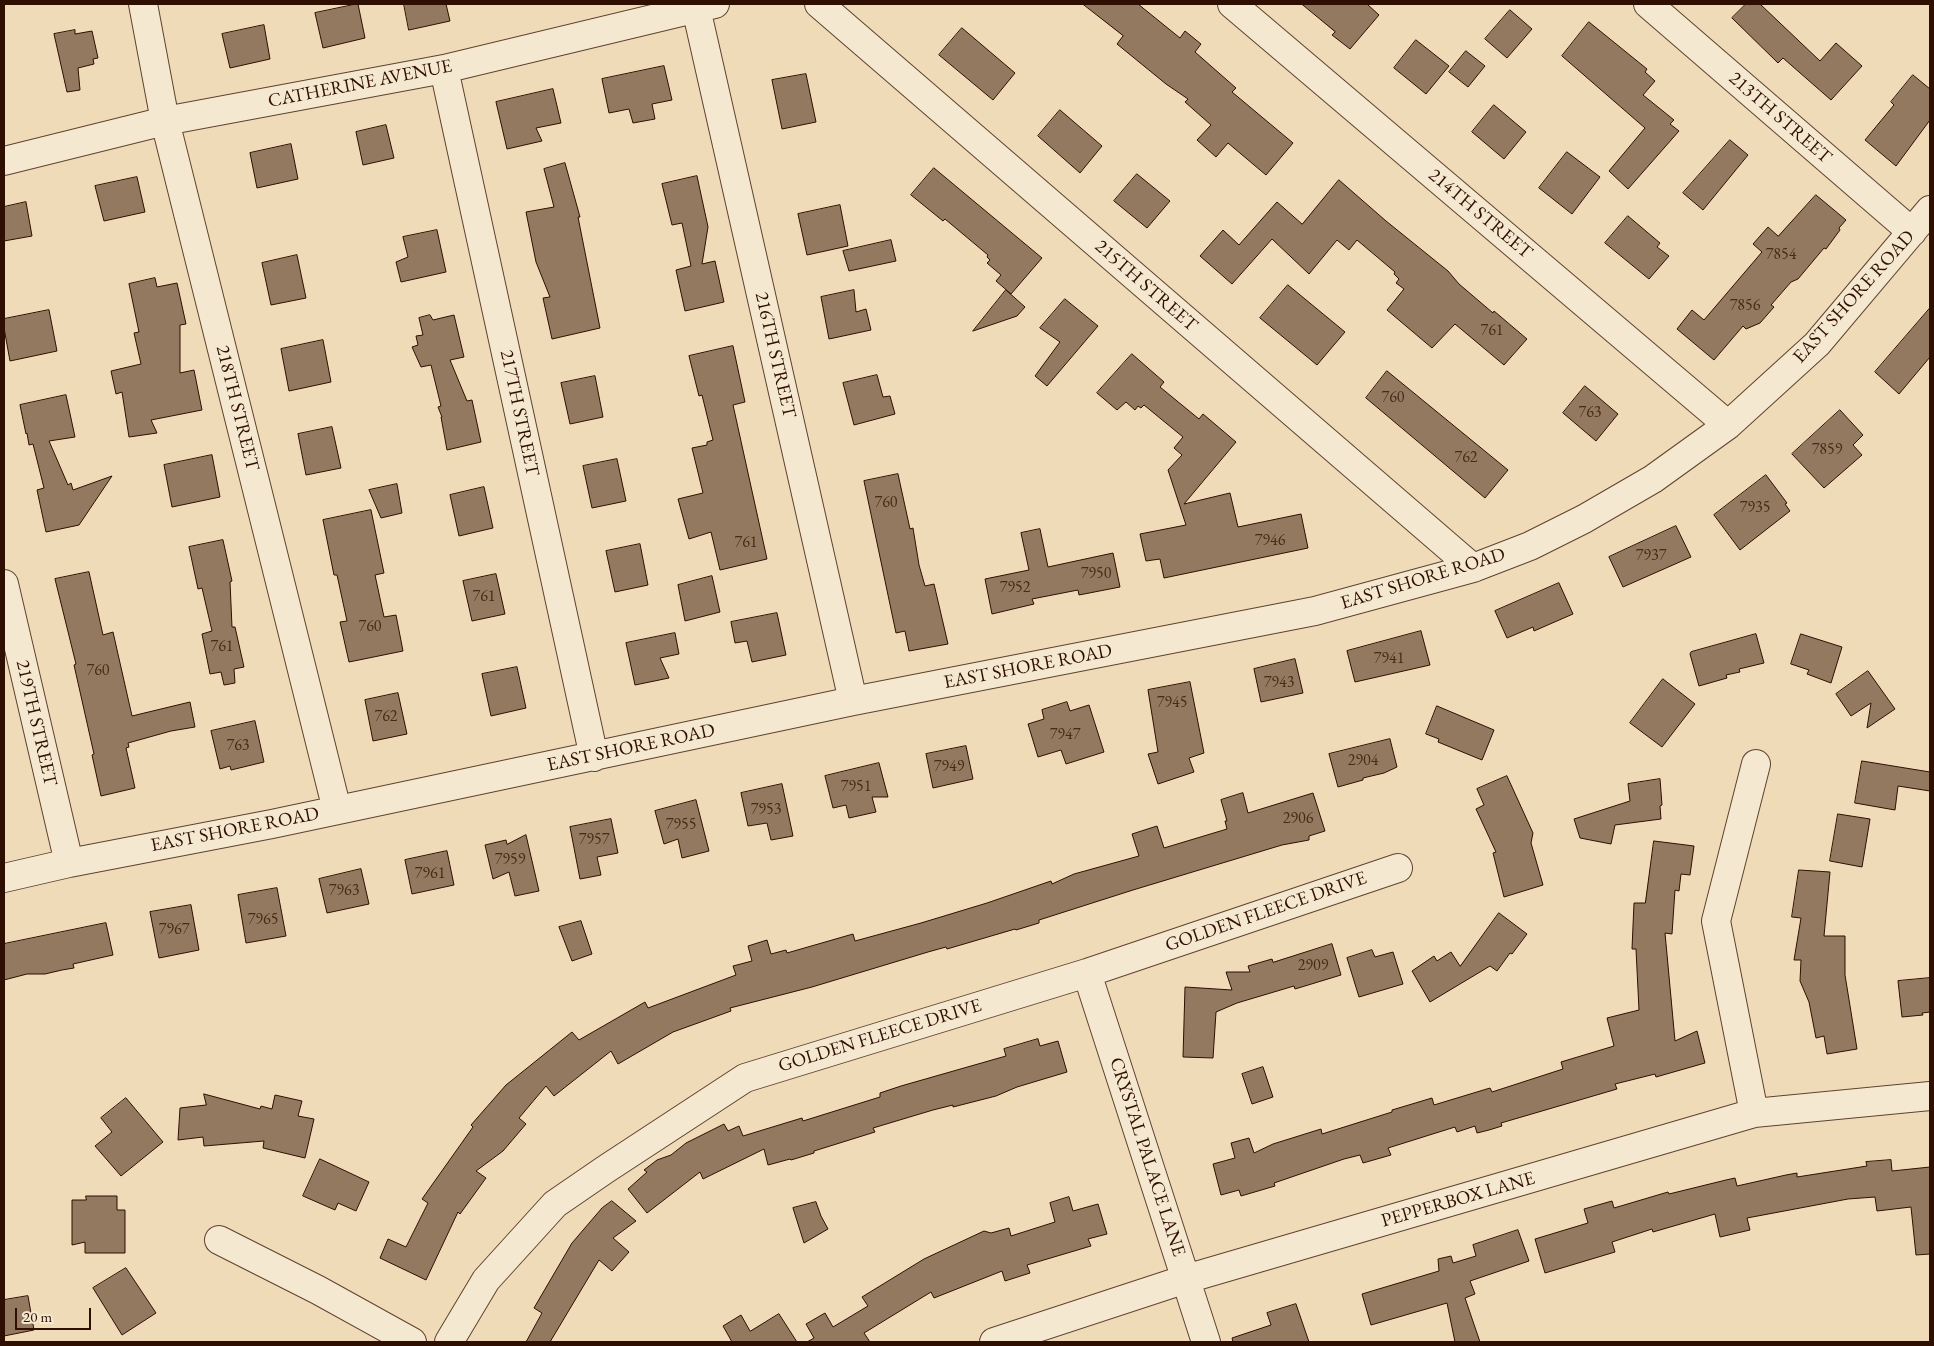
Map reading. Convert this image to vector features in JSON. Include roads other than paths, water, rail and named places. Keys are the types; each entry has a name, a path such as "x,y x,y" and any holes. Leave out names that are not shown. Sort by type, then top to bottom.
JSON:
{"street":[{"name":"218TH STREET","path":"143,4 166,121 337,810"},
{"name":"215TH STREET","path":"819,4 1473,568"},
{"name":"214TH STREET","path":"1232,4 1728,425"},
{"name":"213TH STREET","path":"1648,4 1912,232"},
{"name":"CATHERINE AVENUE","path":"4,161 166,121 444,69 706,6"},
{"name":"216TH STREET","path":"706,6 853,701"},
{"name":"217TH STREET","path":"444,69 594,756"},
{"name":"EAST SHORE ROAD","path":"4,878 853,701 1315,611 1473,568 1530,546 1584,519 1652,479 1728,425 1817,344 1930,210"},
{"name":"219TH STREET","path":"4,584 69,863"},
{"path":"1754,1113 1716,921 1756,764"},
{"name":"GOLDEN FLEECE DRIVE","path":"449,1342 486,1280 555,1204 744,1078 1087,973 1398,868"},
{"name":"CRYSTAL PALACE LANE","path":"1087,973 1206,1342"},
{"name":"PEPPERBOX LANE","path":"994,1342 1186,1279 1754,1113 1930,1096"},
{"path":"219,1240 318,1290 412,1342"}]}
